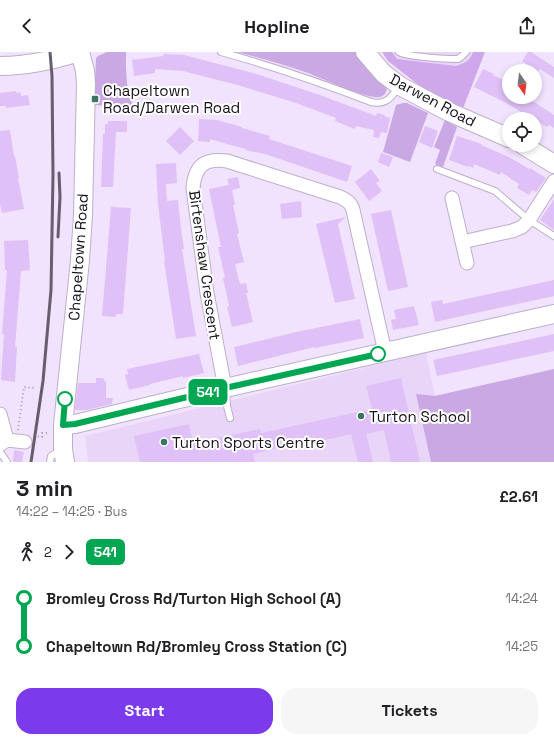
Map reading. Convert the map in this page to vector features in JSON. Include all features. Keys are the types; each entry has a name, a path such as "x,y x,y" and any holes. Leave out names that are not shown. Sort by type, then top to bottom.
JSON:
{"main road":[{"path":"0,66 16,66 40,62 80,52"},
{"name":"Chapeltown Road","path":"63,441 83,215 86,84 85,71 80,52"},
{"name":"Darwen Road","path":"365,52 383,73 400,86 447,111 502,135"},
{"path":"534,152 554,164"},
{"path":"63,441 110,416 225,388 554,314"}],"street":[{"name":"Birtenshaw Crescent","path":"225,388 207,293 193,188 196,173 200,167 209,162 218,160 227,161 340,197 350,203 353,210 385,352"},
{"path":"462,242 512,231 522,226 529,220 554,181"},
{"path":"452,198 466,263"},
{"path":"0,414 4,443 25,438"}],"lane":[{"path":"221,52 326,84 371,102 384,102 389,99 400,86"},
{"path":"399,52 402,54 452,59 458,59 466,52"},
{"path":"437,169 495,191 529,220 554,236"},
{"path":"225,388 230,418"},
{"path":"50,462 51,456 63,441"},
{"path":"0,452 7,462"}],"path":[{"path":"36,388 24,387 18,431 25,438 42,437 42,433 63,441"}],"shaded area":[{"path":"107,52 126,52 127,84 133,107 94,105 96,58"},
{"path":"237,52 356,52 387,85 386,91 384,95 380,97 366,95 299,70"},
{"path":"382,52 392,52 397,59 456,66 467,61 473,52 485,52 463,108 425,90 388,61"},
{"path":"392,52 473,52 471,58 463,64 456,66 397,59"},
{"path":"407,103 428,113 410,162 383,152 396,105"},
{"path":"445,120 457,127 443,167 435,164 440,150 434,147"},
{"name":"Turton School","path":"426,353 435,396 554,369 554,462 88,462 85,436"},
{"path":"554,369 554,462 431,462 416,394 435,396"}],"building":[{"path":"528,52 531,52 554,67 554,78 542,70 542,64 527,64 522,61"},
{"path":"164,54 184,55 253,73 320,95 376,116 377,113 385,115 384,116 390,118 387,133 381,132 379,138 373,137 374,130 356,126 355,129 335,121 336,118 296,103 241,86 183,71 155,69 155,73 134,76 132,60 163,56"},
{"path":"483,69 494,74 493,75 502,80 502,101 474,87"},
{"path":"16,91 16,93 20,92 21,96 28,95 30,105 6,108 6,106 0,106 0,93"},
{"path":"508,104 537,104 554,115 554,128 549,125 547,127 542,124 542,112 521,112"},
{"path":"199,119 217,120 242,127 270,136 269,139 352,166 347,182 265,154 245,150 246,149 210,139 210,142 198,141"},
{"path":"108,121 127,121 127,132 116,132 113,187 101,187 103,134 105,134 105,124 108,124"},
{"path":"425,126 438,131 432,148 419,142"},
{"path":"180,127 194,141 180,155 166,141"},
{"path":"10,130 24,209 2,213 0,204 0,131"},
{"path":"457,136 482,144 481,145 509,157 546,178 536,192 532,190 529,195 517,188 519,184 501,172 500,175 474,164 473,168 449,160"},
{"path":"381,153 393,157 389,167 378,162"},
{"path":"176,163 177,183 166,184 167,201 178,200 184,249 182,249 196,336 176,339 164,261 158,204 156,164"},
{"path":"371,169 380,181 376,183 382,191 369,201 355,182"},
{"path":"238,177 240,188 232,190 235,205 233,205 239,233 237,234 244,262 235,264 240,284 246,283 248,293 246,293 253,322 232,327 227,307 229,306 223,278 225,277 218,247 221,247 209,189 229,185 227,179"},
{"path":"554,199 554,230 540,220"},
{"path":"301,201 302,217 282,219 280,204"},
{"path":"111,207 131,208 123,314 116,314 116,317 102,316"},
{"path":"391,210 408,287 388,291 371,214"},
{"path":"346,217 338,224 355,299 335,303 316,224"},
{"path":"28,240 30,270 21,271 15,347 17,347 15,382 1,380 4,334 2,334 7,270 5,270 4,241"},
{"path":"554,280 554,296 435,322 431,302 442,300 443,304"},
{"path":"414,306 419,325 393,330 391,320 396,319 394,310"},
{"path":"360,319 364,338 314,347 238,366 234,347"},
{"path":"554,334 554,351 437,376 433,360"},
{"path":"199,354 204,373 183,378 183,376 129,390 125,375 128,374 127,369"},
{"path":"96,378 103,378 106,383 106,398 113,398 112,404 86,410 75,410 78,383 96,383"},
{"path":"401,378 420,462 391,462 384,430 366,434 373,462 358,462 351,434 290,448 290,445 253,454 255,462 140,462 134,436 189,424 193,443 260,429 261,433 372,409 366,386"},
{"path":"14,450 24,452 22,462 13,462"}],"railway":[{"path":"31,462 43,381 51,290 53,175 52,76 50,52"},
{"path":"58,237 60,197 59,173"}],"bus line":[{"name":"541","path":"65,399 63,425 75,424 225,388 378,354"}],"place":[{"name":"Chapeltown Road/Darwen Road","path":"95,99"},
{"name":"Turton School","path":"361,416"},
{"name":"Turton Sports Centre","path":"164,442"}]}
